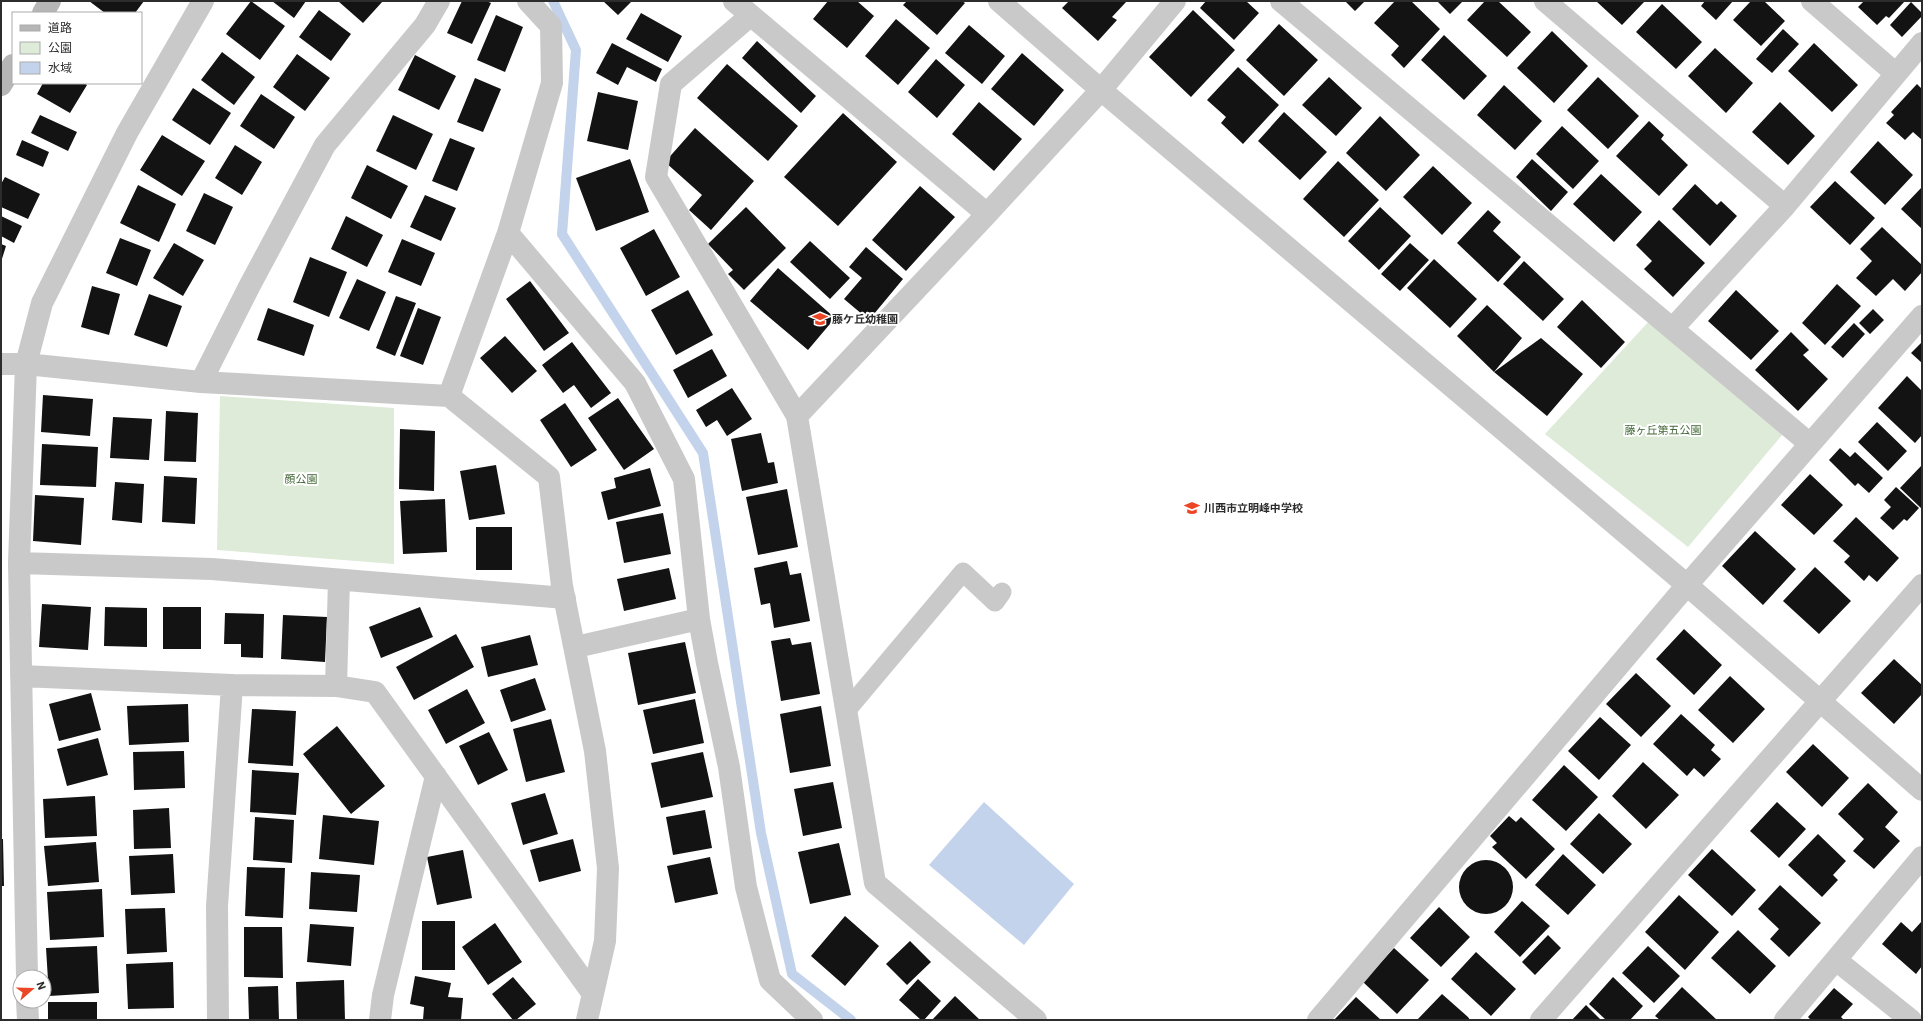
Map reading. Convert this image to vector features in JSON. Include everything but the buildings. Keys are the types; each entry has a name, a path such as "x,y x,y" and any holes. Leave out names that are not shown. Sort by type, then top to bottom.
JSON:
{"street":[{"path":"44,12 50,1"},
{"path":"27,969 19,563 26,364 42,303 127,133 203,1"},
{"path":"201,382 250,285 325,145 425,25 439,1"},
{"path":"449,396 508,233 552,83 551,26 528,1"},
{"path":"734,1 987,214"},
{"path":"999,1 1101,90 1687,585 1922,790"},
{"path":"797,416 1101,90 1175,1"},
{"path":"1280,1 1810,444"},
{"path":"1545,1 1785,206"},
{"path":"1812,1 1895,73"},
{"path":"750,16 671,84 656,177 797,416 875,883 1036,1020"},
{"path":"1673,328 1785,206 1895,73 1922,43"},
{"path":"1,85 12,66"},
{"path":"508,233 635,384 684,480 700,619 707,663 729,767 746,887 770,980 812,1020"},
{"path":"1318,1020 1687,585 1922,316"},
{"path":"1,364 26,364 201,382 449,396 549,477 565,598 576,647 595,751 608,868 605,941 587,1020"},
{"path":"19,563 212,569 565,598"},
{"path":"336,686 339,580"},
{"path":"1541,1020 1922,585"},
{"path":"576,647 700,619"},
{"path":"21,676 232,685 336,686 375,692 593,994"},
{"path":"218,1020 217,906 232,685"},
{"path":"380,1020 383,995 436,776"},
{"path":"1785,1020 1922,857"},
{"path":"1836,960 1911,1020"},
{"path":"27,1009 28,1020"}],"lane":[{"path":"847,710 963,572 995,602 1002,592"}],"green space":[{"name":"藤ヶ丘第五公園","path":"1651,319 1783,434 1688,547 1545,434"},
{"name":"顔公園","path":"220,396 394,408 394,564 217,550"}],"water":[{"path":"984,802 1074,884 1024,945 929,865"}],"waterway":[{"path":"553,1 576,50 562,234 703,453 761,833 792,974 851,1020"}],"place":[{"name":"藤ケ丘幼稚園","path":"820,319"},
{"name":"川西市立明峰中学校","path":"1192,508"}]}
